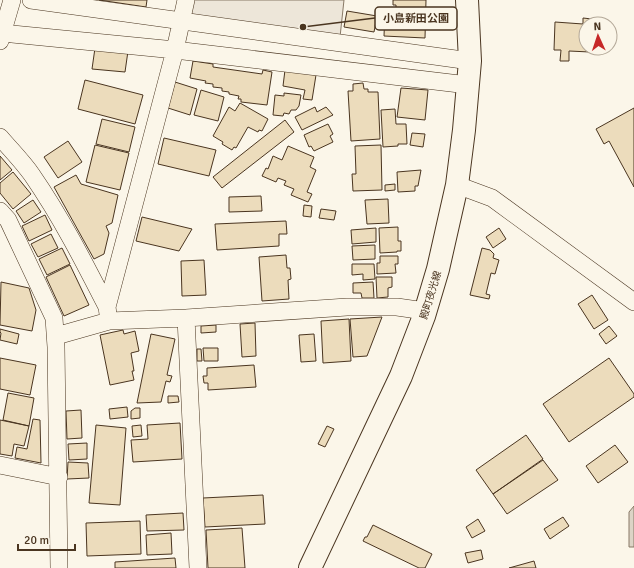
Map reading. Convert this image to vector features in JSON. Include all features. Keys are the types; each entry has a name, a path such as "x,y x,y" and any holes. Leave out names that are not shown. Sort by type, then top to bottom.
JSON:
{"street":[{"path":"12,0 1,37 175,50 468,85"},
{"path":"31,0 470,61"},
{"path":"108,314 175,50 186,0"},
{"name":"殿町夜光線","path":"310,568 401,376 425,311 438,269 457,185 470,61 468,0"},
{"path":"0,138 32,174 58,215 79,253 108,314"},
{"path":"457,185 492,198 634,302"},
{"path":"0,211 8,220 54,318 56,336 59,477 59,568"},
{"path":"56,336 108,314 186,318 347,307 387,306 425,311"},
{"path":"186,318 198,568"},
{"path":"0,465 59,477"}],"shaded area":[{"path":"193,0 344,0 340,37 189,18"},
{"path":"634,506 634,547 629,547 629,512"}],"building":[{"path":"99,0 147,0 146,7"},
{"path":"393,0 426,0 425,38 384,36 385,11 396,12 396,5 393,5"},
{"path":"347,11 377,16 374,32 344,27"},
{"path":"555,22 578,24 578,51 569,51 569,61 560,61 561,50 554,50"},
{"path":"95,48 128,51 125,72 92,69"},
{"path":"193,61 213,64 213,67 262,74 263,70 272,72 267,105 241,102 241,99 238,99 239,96 222,91 222,88 213,87 213,84 205,83 206,81 190,78"},
{"path":"285,70 316,75 312,100 303,99 305,90 283,86"},
{"path":"85,80 143,95 135,124 78,109"},
{"path":"175,82 197,89 190,115 168,108"},
{"path":"363,83 364,89 368,89 368,92 378,92 380,139 351,141 348,91 353,91 353,84"},
{"path":"401,88 428,90 425,120 397,117"},
{"path":"201,90 224,97 218,121 194,115"},
{"path":"284,93 301,95 299,106 296,110 291,110 289,114 284,113 283,116 273,115 275,95 284,96"},
{"path":"240,103 268,119 262,131 259,130 258,132 248,127 236,148 234,147 232,150 213,136 229,107 235,111"},
{"path":"315,107 317,112 326,107 333,115 302,130 295,117"},
{"path":"634,108 634,187 609,141 604,144 596,129"},
{"path":"395,109 396,124 406,124 407,144 383,147 381,110"},
{"path":"102,119 135,127 129,152 96,144"},
{"path":"285,120 294,132 222,188 213,177"},
{"path":"328,124 333,134 330,136 333,142 314,151 311,146 309,147 304,135"},
{"path":"412,133 425,134 423,147 410,145"},
{"path":"164,138 216,150 209,176 158,164"},
{"path":"68,141 82,162 58,178 44,157"},
{"path":"95,145 129,153 120,190 86,182"},
{"path":"381,145 382,190 353,191 352,174 356,174 355,146"},
{"path":"288,146 314,157 310,167 316,170 307,192 312,194 308,202 291,195 294,189 284,185 286,181 278,178 276,182 262,176 266,168 268,169 273,156 282,160"},
{"path":"0,156 12,170 0,180"},
{"path":"421,170 418,186 415,186 415,191 398,192 397,172"},
{"path":"13,172 31,194 13,209 0,193 0,183"},
{"path":"76,175 81,184 118,195 112,223 106,226 109,233 104,254 94,259 54,187"},
{"path":"395,184 395,190 385,191 385,185"},
{"path":"261,196 262,211 229,212 229,197"},
{"path":"388,199 389,223 367,224 365,200"},
{"path":"33,200 41,212 24,223 16,211"},
{"path":"304,205 312,206 311,217 303,216"},
{"path":"321,209 336,211 334,220 319,218"},
{"path":"45,215 52,230 29,241 22,226"},
{"path":"142,217 192,229 179,251 136,241"},
{"path":"286,221 287,234 279,234 279,246 217,250 215,224"},
{"path":"398,227 398,241 401,241 401,251 380,253 379,228"},
{"path":"376,228 376,242 352,244 351,230"},
{"path":"499,228 506,239 493,248 486,237"},
{"path":"51,234 58,248 38,257 31,244"},
{"path":"375,245 375,259 353,260 352,246"},
{"path":"62,248 70,264 47,275 39,259"},
{"path":"482,248 490,250 494,254 493,258 499,260 495,274 491,273 486,294 490,295 489,299 470,295"},
{"path":"286,255 287,268 290,268 291,279 288,280 289,299 262,301 259,257"},
{"path":"380,256 398,256 398,264 395,264 396,273 377,274 377,263 380,263"},
{"path":"204,260 206,295 182,296 181,261"},
{"path":"352,264 374,264 375,279 363,280 363,274 352,275"},
{"path":"70,265 89,305 64,316 46,277"},
{"path":"376,277 392,277 392,287 388,288 388,297 377,298"},
{"path":"1,282 29,288 36,310 32,331 0,325"},
{"path":"373,282 374,298 362,298 361,293 353,293 353,283"},
{"path":"592,295 608,320 594,329 578,304"},
{"path":"382,317 367,356 353,357 350,319"},
{"path":"349,319 351,361 323,363 321,321"},
{"path":"255,323 256,356 242,357 240,324"},
{"path":"216,325 216,332 201,333 201,326"},
{"path":"609,326 617,336 606,344 599,334"},
{"path":"0,329 19,334 17,344 0,340"},
{"path":"123,330 124,334 135,331 139,351 131,353 134,380 110,385 100,335"},
{"path":"151,334 175,339 167,375 172,376 170,382 166,381 161,402 137,403"},
{"path":"314,334 316,361 301,362 299,335"},
{"path":"203,348 218,348 218,361 204,361"},
{"path":"197,349 201,349 202,361 197,361"},
{"path":"0,358 36,365 30,395 0,389"},
{"path":"609,358 634,394 634,397 569,442 543,404"},
{"path":"254,365 256,387 208,390 208,383 204,383 203,376 207,376 207,368"},
{"path":"8,393 34,398 29,426 3,420"},
{"path":"168,396 178,396 179,402 168,403"},
{"path":"127,407 128,417 110,419 109,409"},
{"path":"135,408 140,408 140,418 131,419 131,411"},
{"path":"81,410 82,438 67,439 66,411"},
{"path":"33,419 40,420 41,463 15,458 17,447 27,449"},
{"path":"0,420 29,426 24,446 14,444 12,456 0,454"},
{"path":"180,423 182,459 133,462 131,440 148,439 147,425"},
{"path":"96,425 126,428 120,505 89,503"},
{"path":"141,425 142,436 133,437 132,426"},
{"path":"327,426 334,429 325,447 318,444"},
{"path":"526,435 543,459 493,494 476,470"},
{"path":"87,443 87,459 69,460 68,444"},
{"path":"615,445 628,462 598,483 586,466"},
{"path":"543,460 558,480 507,514 493,494"},
{"path":"68,462 88,463 89,478 67,479"},
{"path":"263,495 265,524 205,527 203,498"},
{"path":"183,513 184,530 147,531 146,515"},
{"path":"563,517 569,526 550,539 544,529"},
{"path":"478,519 485,531 472,538 466,527"},
{"path":"140,521 141,554 87,556 86,523"},
{"path":"373,525 432,554 425,568 419,568 363,541 365,537 367,537"},
{"path":"242,528 245,568 208,568 206,530"},
{"path":"171,533 172,554 147,555 146,535"},
{"path":"481,550 483,559 468,563 465,553"},
{"path":"175,558 176,568 115,568 115,562"},
{"path":"534,561 536,568 509,568"}],"place":[{"name":"小島新田公園","path":"303,27"}]}
